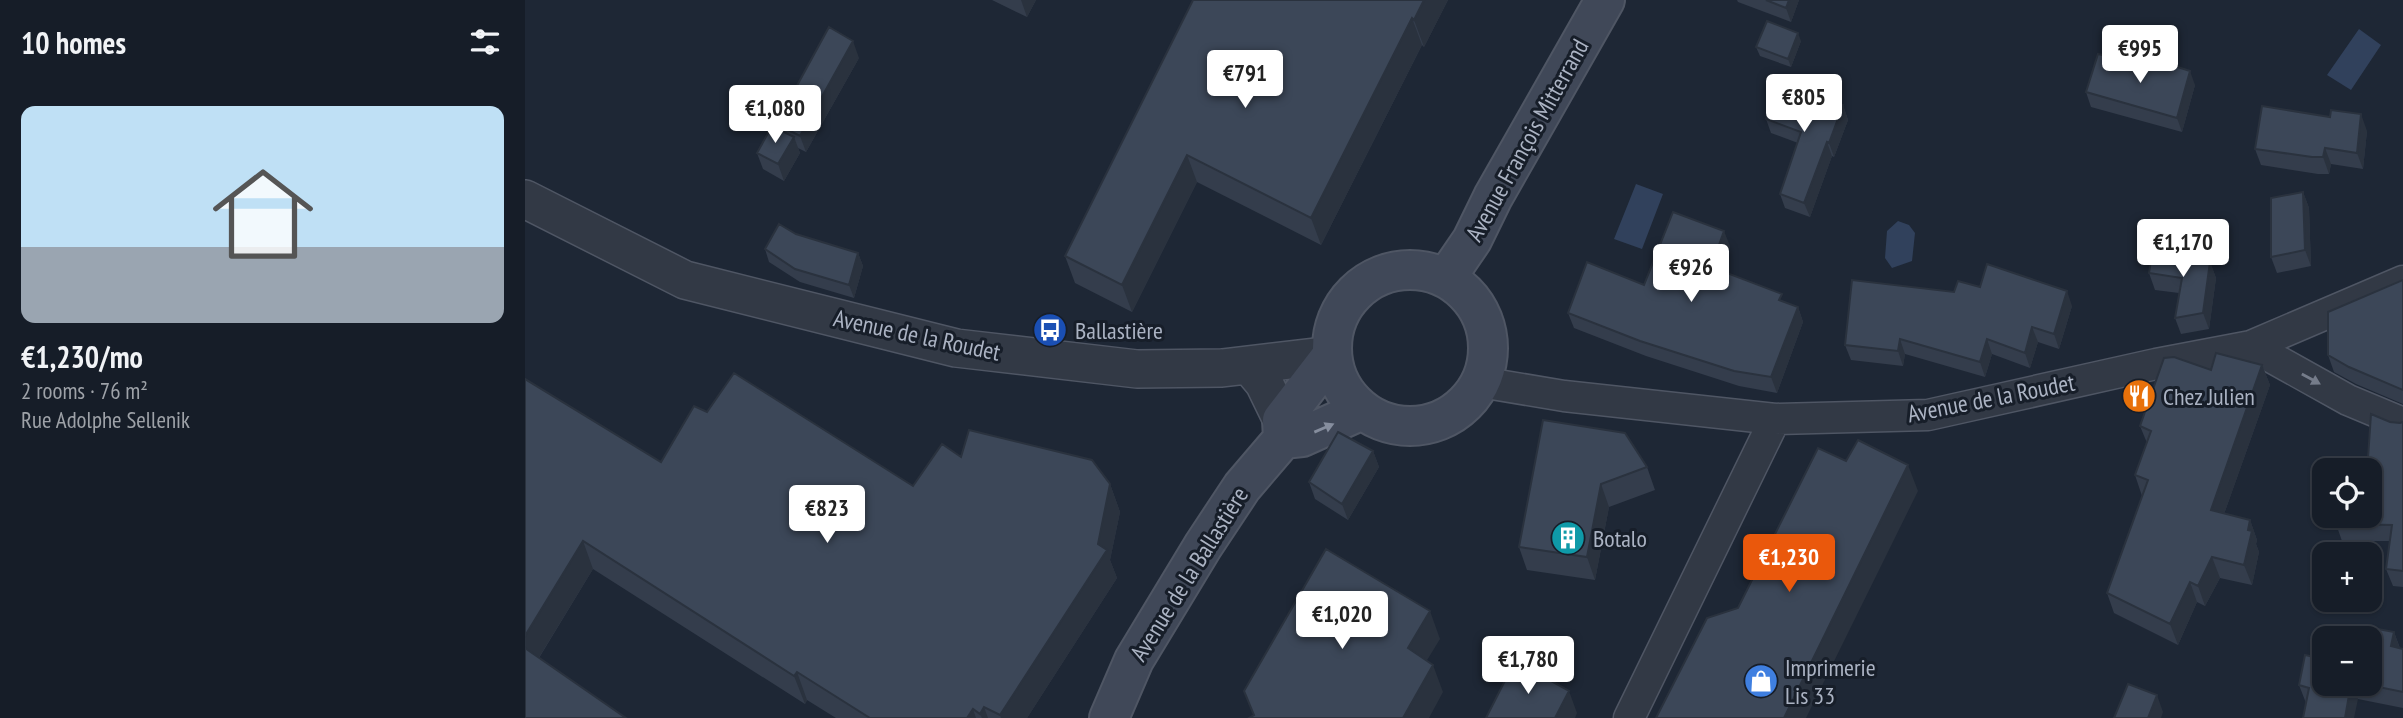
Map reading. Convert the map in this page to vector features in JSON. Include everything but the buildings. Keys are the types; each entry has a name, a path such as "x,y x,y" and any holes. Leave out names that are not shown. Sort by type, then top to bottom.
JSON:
{"main road":[{"name":"Avenue François Mitterrand","path":"1446,278 1472,240 1493,197 1605,0"},
{"path":"1399,270 1423,270 1446,278 1468,296 1484,321 1488,342 1487,362 1480,382 1466,403 1456,411 1445,418 1421,426 1396,426 1372,417 1343,390 1333,366 1333,331 1342,309 1357,290 1376,277 1399,270"},
{"name":"Avenue de la Ballastière","path":"1109,718 1134,660 1203,545 1332,355"},
{"path":"1283,429 1302,437 1362,410"}],"street":[{"name":"Avenue de la Roudet","path":"525,199 685,279 956,348 1137,369 1222,368 1332,355"},
{"name":"Avenue de la Roudet","path":"1480,382 1564,396 1775,419 1928,415 2156,364 2251,346 2403,281"},
{"path":"2251,346 2348,400 2403,423"},
{"path":"1249,365 1263,383 1283,429"},
{"path":"1629,718 1775,419"}],"water":[{"path":"2359,29 2381,45 2351,90 2327,75"},
{"path":"1636,184 1663,194 1642,249 1614,239"},
{"path":"1898,221 1909,225 1915,233 1912,261 1892,268 1885,258 1887,231"}],"place":[{"name":"Ballastière","path":"1050,330"},
{"name":"Chez Julien","path":"2139,396"},
{"name":"Botalo","path":"1568,538"},
{"name":"Imprimerie Lis 33","path":"1761,681"}]}
